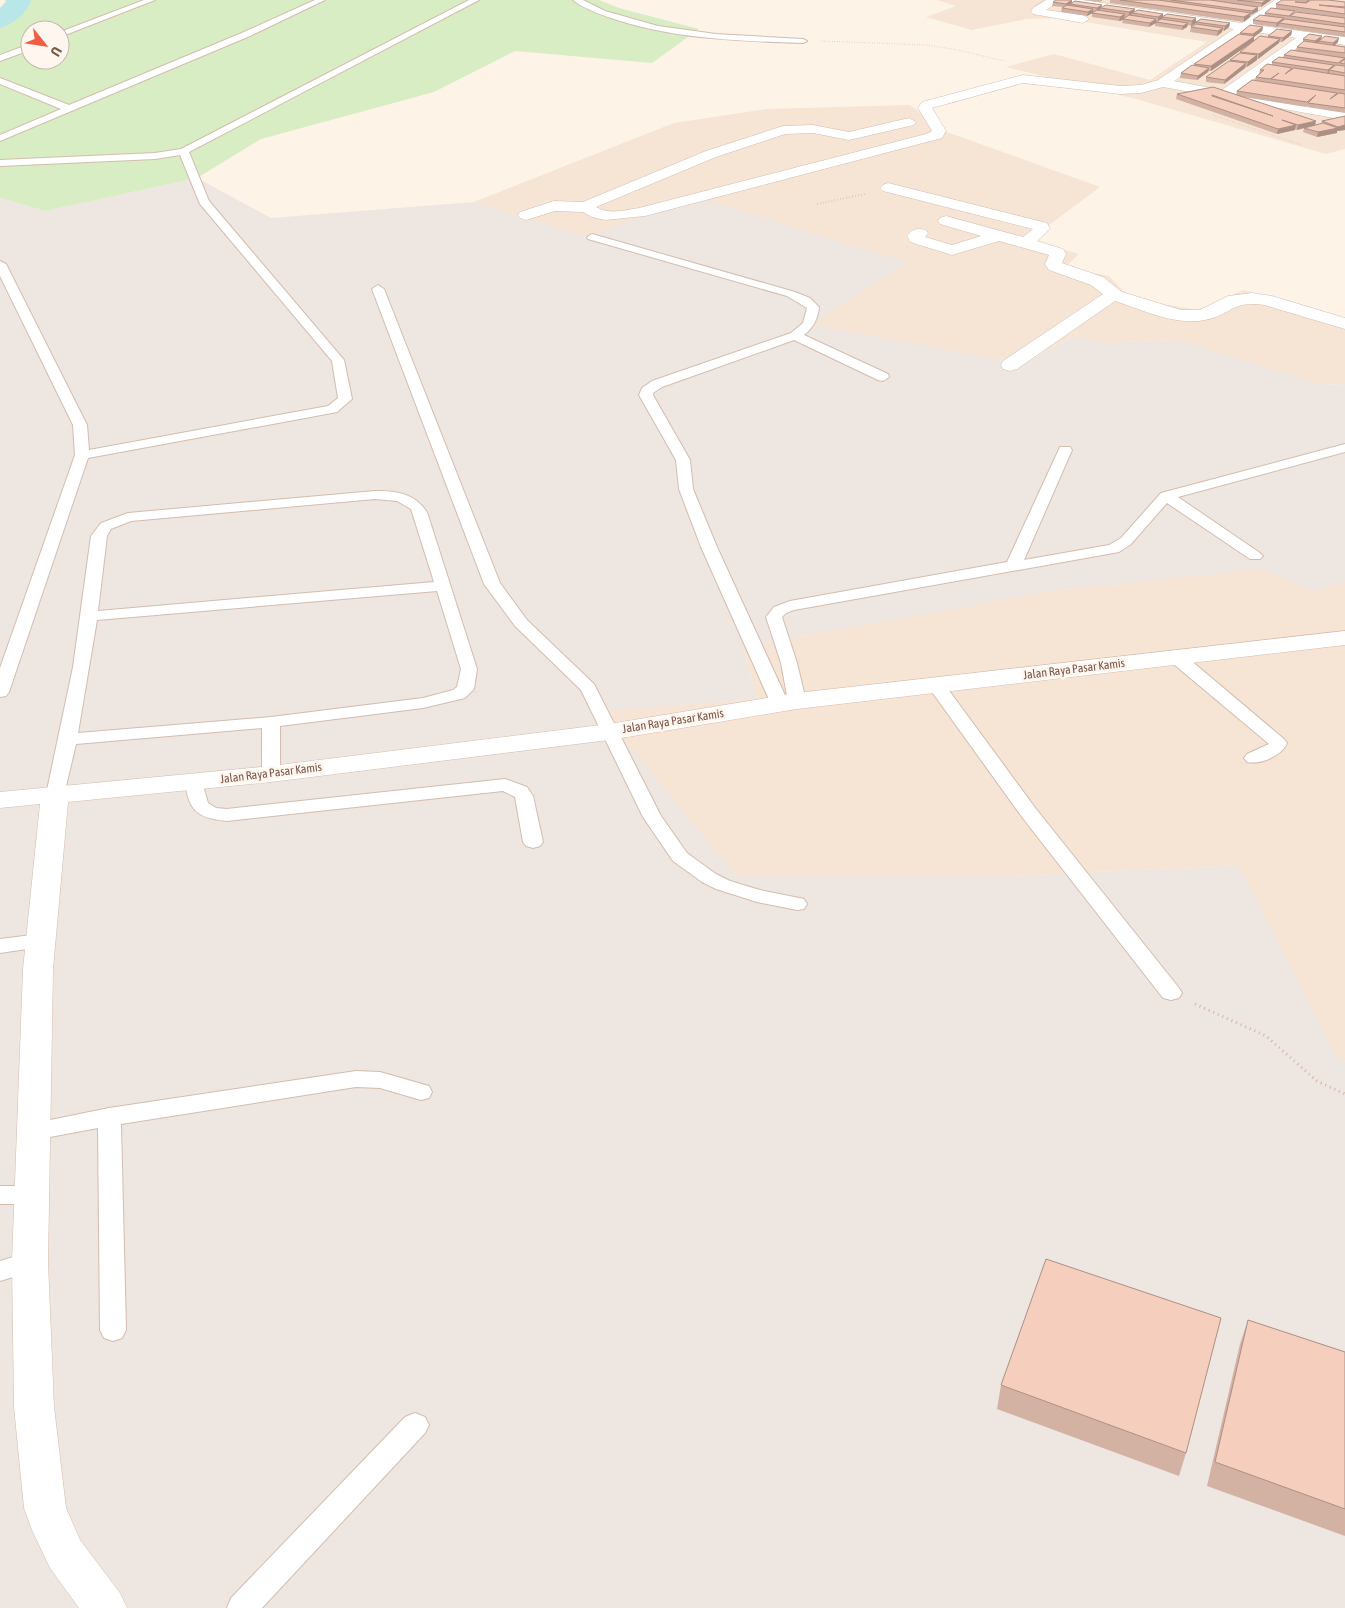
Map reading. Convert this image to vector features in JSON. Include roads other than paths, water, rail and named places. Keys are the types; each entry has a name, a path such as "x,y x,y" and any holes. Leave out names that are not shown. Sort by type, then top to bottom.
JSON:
{"street":[{"path":"1054,0 1037,10 1037,12 1099,22"},
{"path":"1058,0 1106,3 1345,41"},
{"path":"526,215 554,206 587,208 592,212 604,215 639,213 936,136 939,132 925,108 926,106 1023,79 1120,90 1141,89 1163,83 1282,0"},
{"path":"1247,8 1286,14"},
{"path":"1228,95 1307,36"},
{"path":"1204,38 1223,41"},
{"path":"1286,52 1306,54"},
{"path":"1265,67 1283,70"},
{"path":"1244,82 1262,85"},
{"path":"1163,83 1228,95 1310,121 1322,122 1345,117"},
{"path":"1169,101 1208,90"},
{"path":"587,208 589,204 597,200 702,158 783,130 801,128 849,136 909,122"},
{"path":"765,135 791,144"},
{"path":"816,152 842,160"},
{"path":"702,158 725,163"},
{"path":"744,169 772,178"},
{"path":"888,188 1041,226 1042,229 1025,244"},
{"path":"972,209 946,221 1057,252 1058,254 1053,264 1055,266 1098,281 1113,295 1169,312 1195,316 1203,315 1240,298 1260,298 1345,324"},
{"path":"920,232 916,239 952,250 997,236"},
{"path":"1010,365 1113,295"},
{"name":"Jalan Raya Pasar Kamis","path":"0,800 271,774 609,732 789,703 1345,638"},
{"path":"55,795 40,940 34,1131 16,1195 15,1266 46,1508 65,1554 105,1608"}],"lane":[{"path":"70,31 152,0"},
{"path":"0,138 247,34 321,0"},
{"path":"0,163 156,156 184,150 475,0"},
{"path":"577,0 597,11 681,32 717,37 803,41"},
{"path":"0,58 20,51"},
{"path":"0,81 70,110"},
{"path":"82,455 332,408 345,400 338,360 204,202 184,150"},
{"path":"592,237 791,294 806,301 813,307 814,316 795,336 657,384 650,387 646,395 683,460 686,489 709,547 789,703"},
{"path":"0,264 80,425 82,455 0,692"},
{"path":"378,290 492,584 521,623 588,688 652,817 680,856 709,878 723,885 758,896 797,904"},
{"path":"795,336 883,377"},
{"path":"789,703 789,663 774,617 780,610 790,606 1114,550 1126,541 1166,496 1345,448"},
{"path":"1013,566 1065,450"},
{"path":"55,795 70,739 91,616 99,536 106,526 128,517 376,495 394,495 415,504 420,512 469,669 465,688 459,694 423,703 271,722 70,739"},
{"path":"1166,496 1255,556"},
{"path":"91,616 443,586"},
{"path":"1176,657 1278,743 1276,748 1254,758"},
{"path":"936,685 1029,813 1172,993"},
{"path":"271,722 271,774"},
{"path":"194,782 199,806 209,813 227,815 505,785 520,791 524,796 533,842"},
{"path":"0,946 40,940"},
{"path":"34,1131 109,1117 356,1079 380,1080 421,1092"},
{"path":"109,1117 113,1330"},
{"path":"242,1608 415,1425"}],"waterway":[{"path":"0,20 17,6 19,0"}]}
